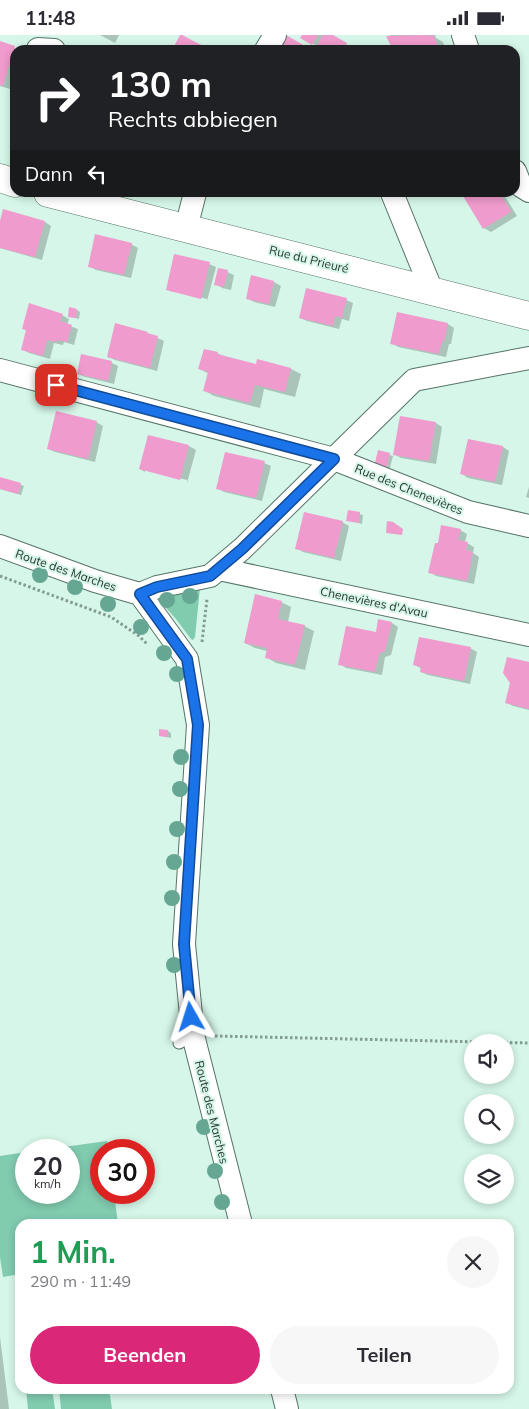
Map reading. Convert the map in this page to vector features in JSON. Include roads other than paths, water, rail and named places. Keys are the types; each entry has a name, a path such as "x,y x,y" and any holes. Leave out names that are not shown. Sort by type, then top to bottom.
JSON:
{"main road":[{"name":"Rue du Prieuré","path":"64,197 529,316"}],"street":[{"path":"186,228 194,197"},
{"path":"394,197 432,291"},
{"path":"140,594 157,587 214,573 242,549 414,380 529,358"},
{"name":"Rue des Chenevières","path":"0,370 334,459 468,512 529,526"},
{"name":"Route des Marches","path":"0,546 96,581 140,594 187,659 198,725 184,944 186,1039 240,1219"},
{"name":"Chenevières d'Avau","path":"214,573 529,635"},
{"path":"283,1394 287,1409"}]}
